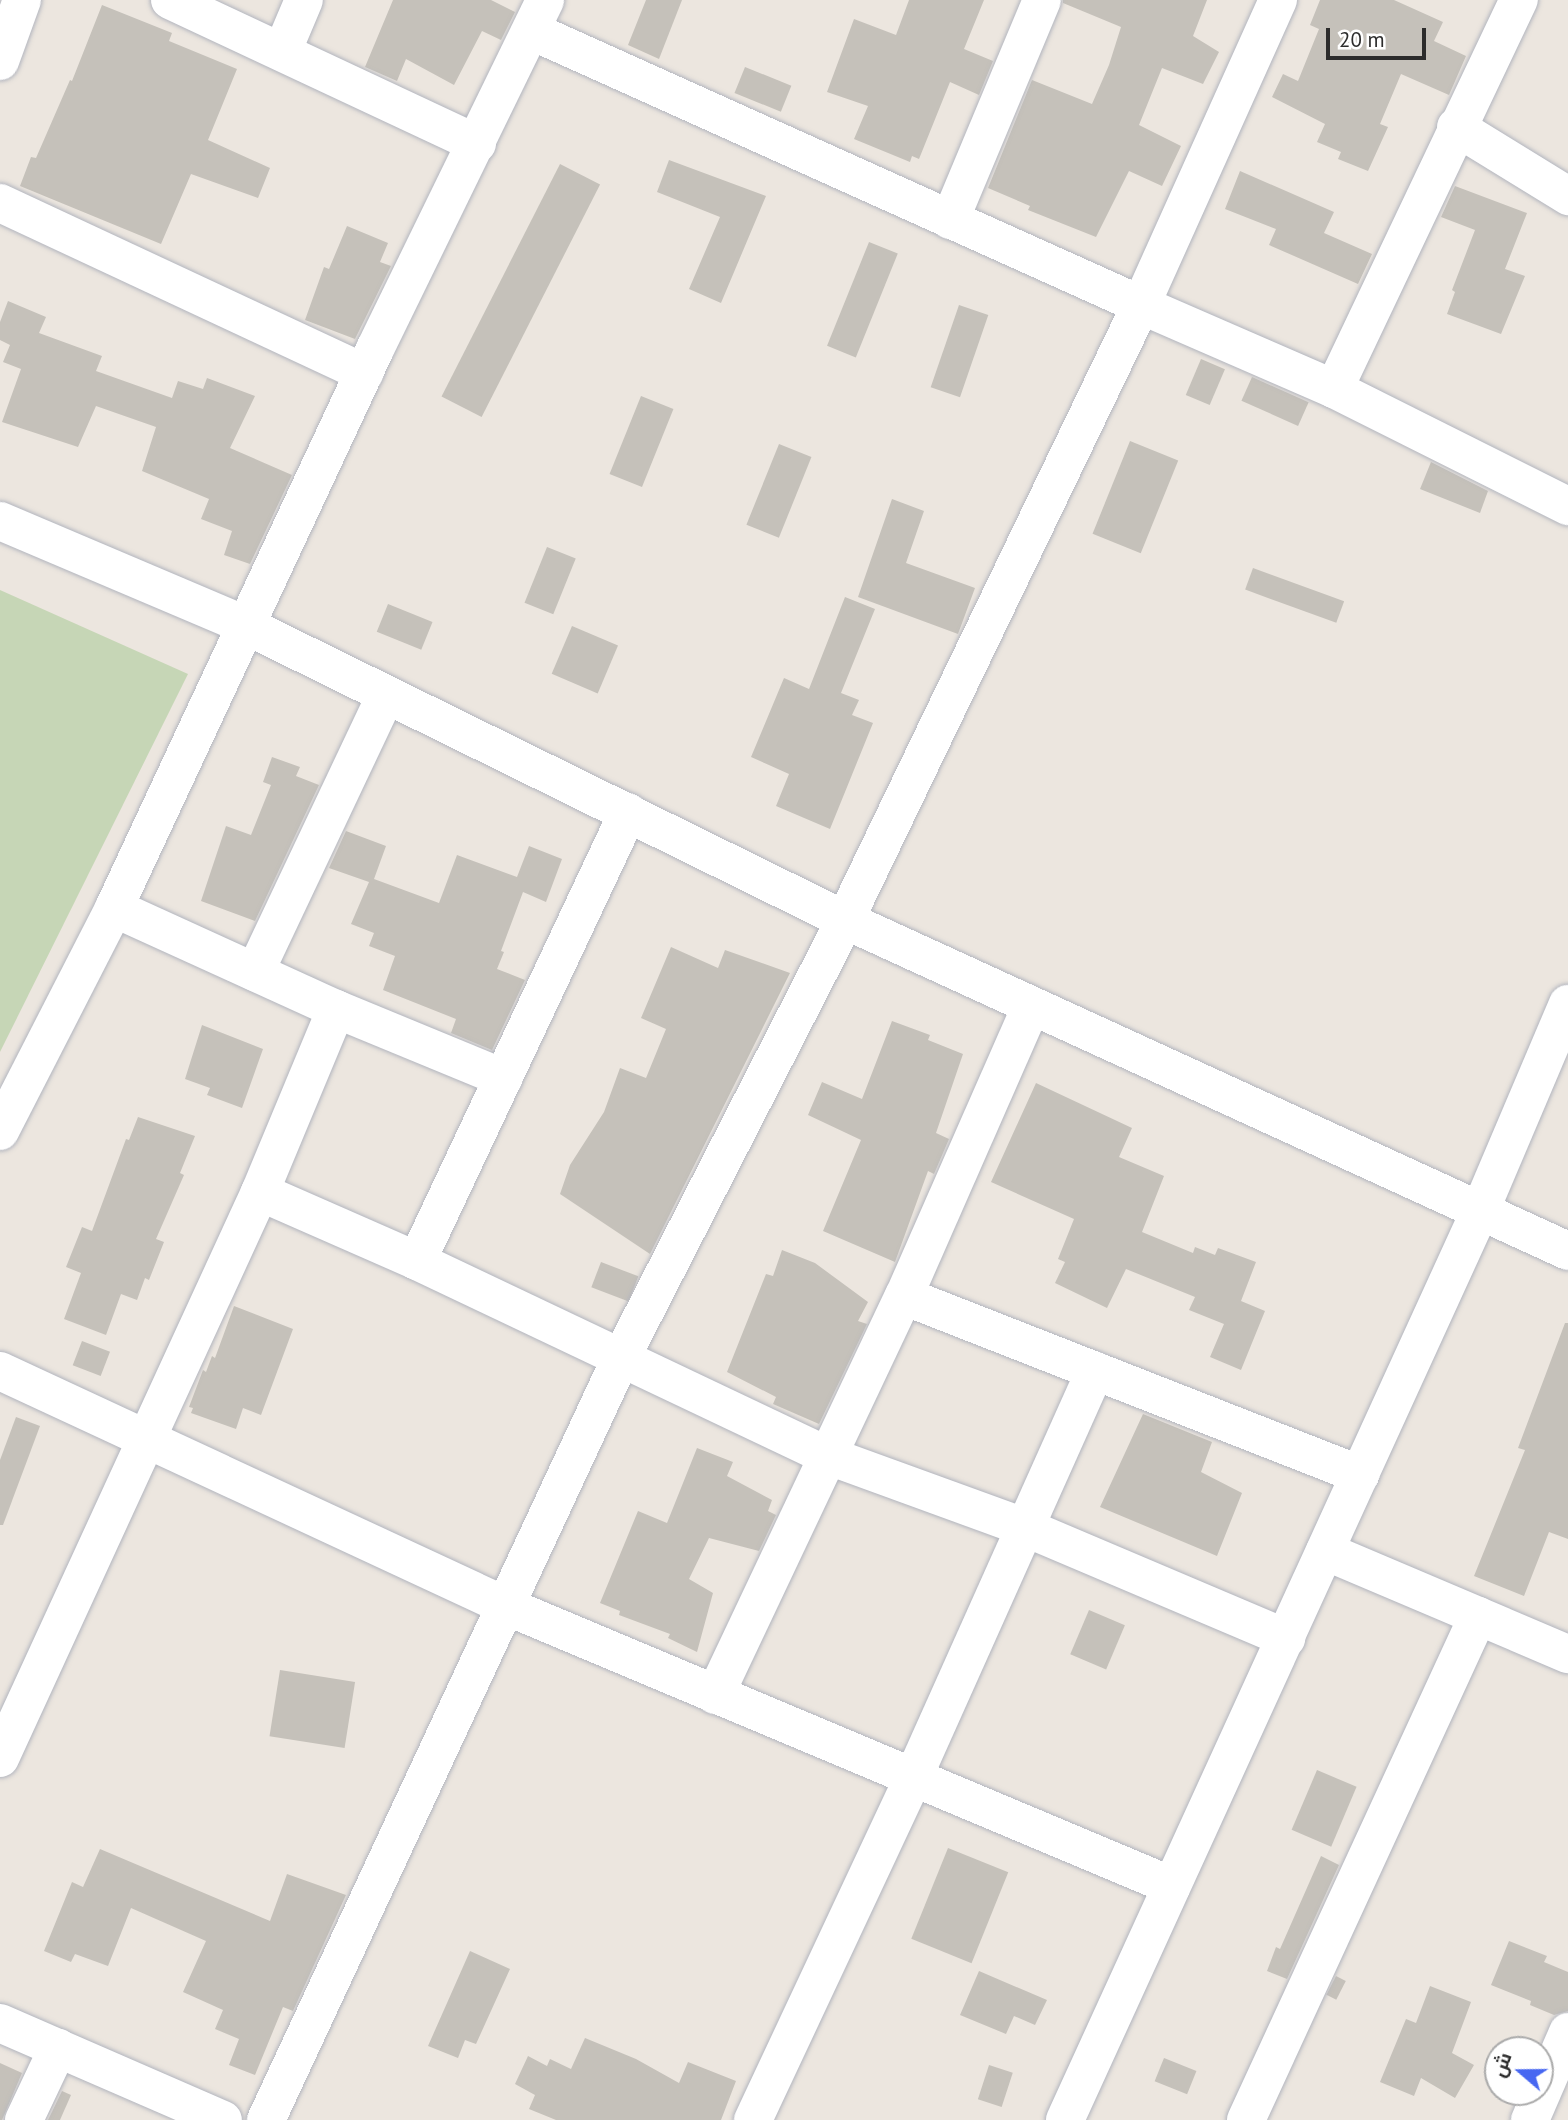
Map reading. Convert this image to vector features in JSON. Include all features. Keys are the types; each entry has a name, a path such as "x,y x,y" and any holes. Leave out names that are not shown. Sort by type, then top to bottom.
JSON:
{"street":[{"path":"0,61 22,0"},
{"path":"170,0 477,144"},
{"path":"282,52 304,0"},
{"path":"950,220 1042,0"},
{"path":"266,2120 621,1358 845,920 1141,305 1278,0"},
{"path":"1334,389 1456,127 1519,0"},
{"path":"0,1131 114,908 364,373 539,15 950,220 1334,389 1568,506"},
{"path":"1456,127 1568,196"},
{"path":"0,203 364,373"},
{"path":"0,521 246,625 845,920 1568,1251"},
{"path":"255,972 386,695"},
{"path":"417,1261 628,812"},
{"path":"114,908 336,1009 503,1078"},
{"path":"1065,2120 1480,1211 1568,1004"},
{"path":"715,1695 826,1455 904,1296 1031,1006"},
{"path":"0,1758 260,1192 336,1009"},
{"path":"260,1192 417,1261 826,1455 1024,1527 1286,1638"},
{"path":"904,1296 1360,1475"},
{"path":"0,1371 506,1606 1172,1886"},
{"path":"753,2120 913,1777 1095,1371"},
{"path":"1325,1551 1568,1654"},
{"path":"1246,2120 1478,1616"},
{"path":"0,2023 223,2120"},
{"path":"1530,2120 1568,2032"},
{"path":"24,2120 58,2048"}],"green space":[{"path":"0,590 188,674 0,1052"}],"building":[{"path":"393,0 491,0 515,12 501,40 482,31 454,85 406,59 397,81 365,67"},
{"path":"646,0 682,0 659,59 628,45"},
{"path":"909,0 984,0 964,49 993,61 979,95 950,82 919,159 912,156 910,162 854,139 868,106 827,92 854,19 896,35"},
{"path":"1063,0 1207,0 1193,36 1219,52 1203,84 1162,68 1139,125 1181,146 1162,186 1129,171 1096,237 1028,210 1030,206 988,188 1032,80 1092,104 1109,65 1121,27 1063,3"},
{"path":"1320,0 1394,0 1443,22 1434,41 1466,56 1449,95 1401,74 1380,124 1388,127 1368,171 1338,159 1341,152 1317,142 1325,124 1272,97 1283,74 1298,81 1319,29 1310,25"},
{"path":"102,5 172,33 169,41 237,69 208,140 270,168 258,198 191,174 161,244 20,186 31,157 36,158 70,80 72,81"},
{"path":"745,67 791,86 781,112 735,93"},
{"path":"669,160 766,196 721,303 689,289 720,217 657,192"},
{"path":"560,164 600,184 482,417 442,397"},
{"path":"1240,171 1334,212 1324,233 1372,254 1358,284 1269,245 1276,229 1225,209"},
{"path":"1455,186 1527,213 1505,269 1525,276 1501,334 1447,314 1455,292 1452,290 1475,230 1441,217"},
{"path":"347,226 388,243 380,262 391,266 355,339 305,320 324,267 329,269"},
{"path":"869,242 898,254 856,357 827,346"},
{"path":"8,301 46,317 39,333 102,356 96,371 172,398 178,381 203,389 207,378 255,396 230,448 292,475 250,564 224,555 232,531 201,519 209,499 142,471 156,427 96,406 78,447 2,422 21,369 3,362 10,345 0,340 0,322"},
{"path":"959,305 988,315 960,397 931,387"},
{"path":"1201,359 1225,369 1210,405 1186,395"},
{"path":"1252,377 1309,402 1298,426 1241,401"},
{"path":"641,396 673,409 642,487 610,474"},
{"path":"1130,441 1178,460 1141,553 1093,534"},
{"path":"779,444 811,457 779,538 746,525"},
{"path":"1431,462 1488,491 1480,513 1420,489"},
{"path":"892,499 924,511 906,563 975,588 958,634 858,597"},
{"path":"547,547 576,559 553,614 525,603"},
{"path":"1253,568 1344,601 1336,623 1245,590"},
{"path":"845,597 875,609 841,693 859,700 852,715 873,723 830,829 776,806 789,774 751,757 784,678 809,689"},
{"path":"388,604 433,622 421,650 377,632"},
{"path":"572,626 618,646 598,693 552,674"},
{"path":"272,757 300,767 296,776 319,785 255,921 201,901 226,826 251,835 271,785 263,782"},
{"path":"346,831 386,846 374,879 439,903 457,855 517,877 529,846 562,859 546,902 523,892 501,951 504,952 497,969 525,980 492,1050 451,1033 456,1019 383,990 395,956 369,946 374,933 351,924 369,882 329,868"},
{"path":"671,947 718,968 725,950 790,973 650,1254 560,1194 570,1165 604,1112 620,1068 646,1078 666,1029 641,1018"},
{"path":"892,1021 930,1035 928,1040 963,1054 936,1133 949,1139 934,1174 928,1171 895,1262 823,1231 861,1140 808,1115 822,1082 862,1099"},
{"path":"202,1025 263,1049 242,1108 207,1095 210,1088 185,1079"},
{"path":"1036,1083 1132,1128 1119,1157 1164,1176 1142,1232 1193,1253 1195,1247 1215,1255 1218,1248 1256,1262 1241,1301 1265,1311 1241,1370 1210,1357 1224,1324 1189,1310 1195,1297 1126,1269 1107,1308 1055,1283 1065,1262 1058,1259 1074,1219 991,1182"},
{"path":"138,1117 195,1136 180,1173 184,1175 156,1239 164,1242 149,1280 145,1278 137,1300 121,1294 106,1335 64,1319 81,1273 66,1267 82,1227 92,1231 126,1139 129,1140"},
{"path":"782,1250 815,1263 868,1302 858,1321 867,1324 819,1424 773,1404 776,1397 727,1372 766,1274 773,1276"},
{"path":"601,1262 638,1276 629,1302 591,1287"},
{"path":"234,1306 293,1329 261,1415 243,1408 236,1429 191,1413 193,1408 189,1407 203,1370 206,1372 212,1356 215,1358"},
{"path":"1565,1323 1568,1323 1568,1539 1549,1532 1524,1596 1474,1576 1525,1450 1518,1448"},
{"path":"82,1341 110,1352 101,1376 73,1365"},
{"path":"1143,1414 1212,1442 1201,1472 1242,1493 1217,1556 1100,1507"},
{"path":"16,1417 40,1426 3,1525 0,1525 0,1460"},
{"path":"697,1448 733,1462 727,1476 772,1500 768,1511 776,1515 759,1551 709,1538 689,1579 713,1593 697,1652 668,1638 670,1634 619,1615 620,1611 600,1603 638,1511 667,1523"},
{"path":"1089,1610 1125,1625 1106,1669 1070,1654"},
{"path":"280,1670 355,1682 345,1748 270,1736"},
{"path":"1317,1770 1357,1787 1331,1847 1292,1830"},
{"path":"948,1848 1008,1872 972,1963 911,1939"},
{"path":"100,1849 270,1921 287,1874 346,1895 293,2011 283,2007 255,2075 229,2065 239,2039 215,2029 223,2010 183,1992 206,1941 131,1908 108,1966 75,1954 71,1962 44,1951 72,1882 83,1887"},
{"path":"1321,1856 1339,1865 1287,1979 1267,1971 1276,1947 1280,1949"},
{"path":"1509,1941 1547,1956 1544,1962 1568,1972 1568,2011 1554,2015 1530,2005 1531,2001 1491,1985"},
{"path":"470,1951 510,1969 476,2044 465,2040 458,2058 428,2046"},
{"path":"979,1971 1047,2000 1035,2025 1014,2016 1006,2034 960,2015"},
{"path":"1336,1976 1346,1981 1336,2000 1326,1995"},
{"path":"1430,1986 1471,2002 1452,2053 1474,2065 1455,2098 1421,2078 1414,2096 1380,2082 1406,2019 1416,2023"},
{"path":"585,2038 636,2059 679,2083 688,2062 736,2081 721,2120 556,2120 529,2109 535,2095 515,2084 528,2056 547,2066 550,2059 571,2069"},
{"path":"1164,2058 1196,2071 1187,2094 1155,2081"},
{"path":"0,2063 22,2073 2,2120 0,2120"},
{"path":"989,2065 1013,2073 1002,2107 978,2099"},
{"path":"62,2091 71,2095 60,2120 48,2120"}]}
